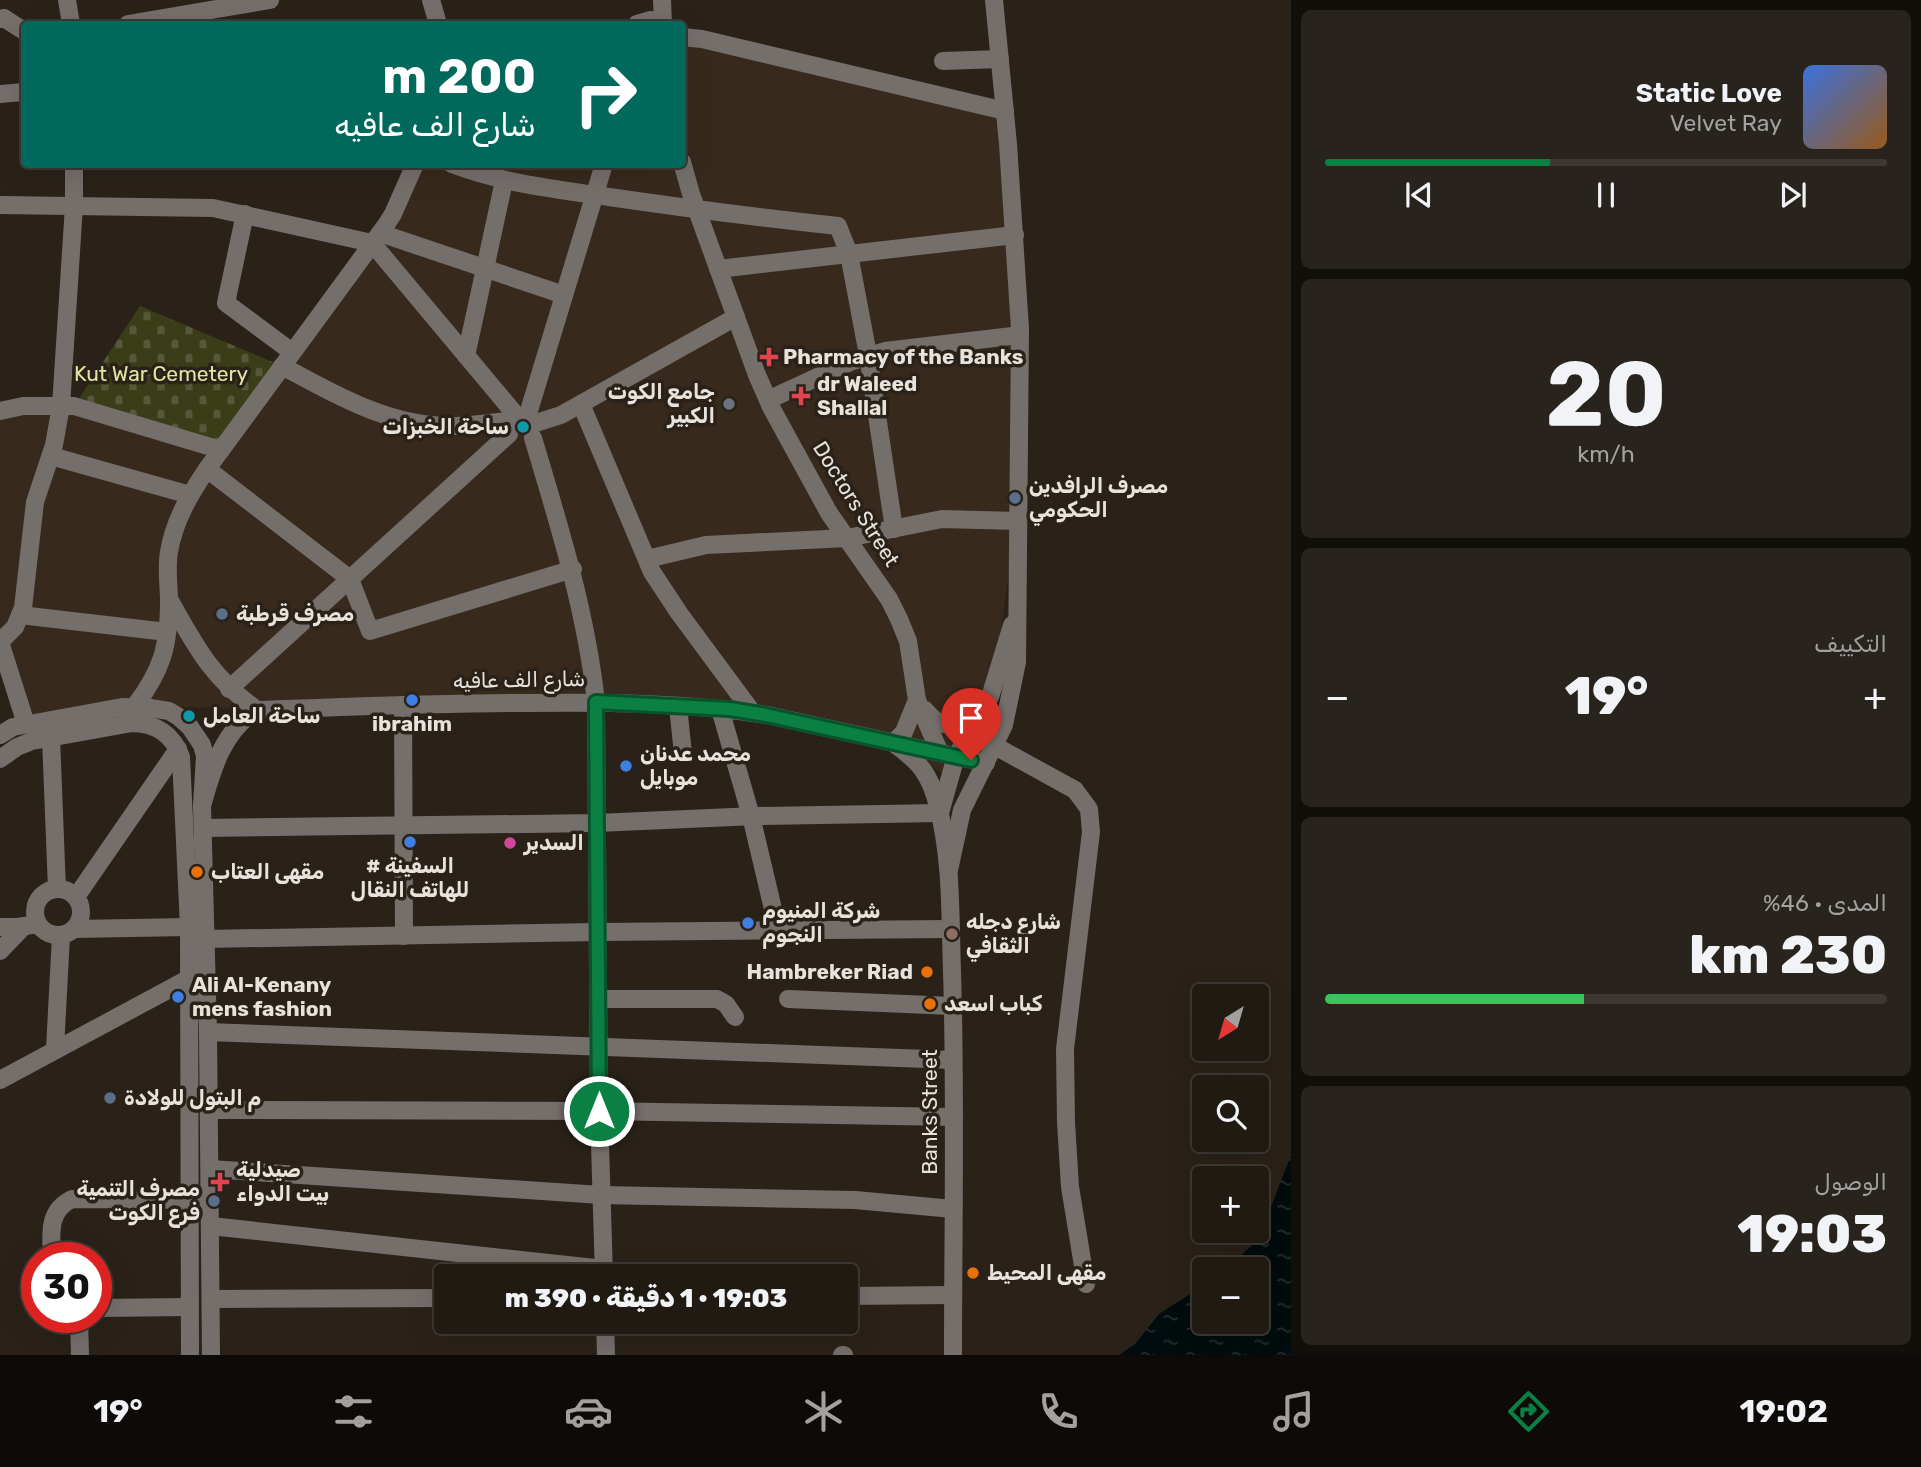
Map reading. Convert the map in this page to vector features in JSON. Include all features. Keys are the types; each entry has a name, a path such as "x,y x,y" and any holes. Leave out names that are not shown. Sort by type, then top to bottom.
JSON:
{"street":[{"path":"67,0 70,21"},
{"path":"146,21 270,0"},
{"path":"431,0 437,21"},
{"path":"662,0 663,21"},
{"path":"949,870 962,810 995,746 1008,709 1017,662 1020,335 1015,235 994,0"},
{"path":"0,19 4,18 21,29"},
{"path":"686,37 1005,111"},
{"path":"943,61 1000,59"},
{"path":"0,94 21,92"},
{"path":"26,724 0,642 15,627 23,608 35,502 51,456 61,406 74,168"},
{"path":"135,706 159,670 164,651 169,598 166,573 169,551 175,527 190,495 393,215 413,168"},
{"path":"463,168 504,181 697,210 838,226 849,254 868,355 894,529"},
{"path":"229,689 522,424 603,168"},
{"name":"Doctors Street","path":"684,168 718,269 768,400 829,513 889,599 908,641 917,700 948,755"},
{"path":"466,356 504,181"},
{"path":"0,205 195,207 245,214 376,238 485,268 564,295"},
{"path":"245,214 226,303 287,359 342,398 402,420 443,426 522,424 551,420 736,317"},
{"path":"718,269 1015,235"},
{"path":"376,238 522,424 573,569 591,652 596,702 599,1111 604,1264"},
{"path":"768,400 868,355 1020,335"},
{"path":"581,404 647,559 679,613 753,713"},
{"path":"0,411 23,406 61,406 96,411 221,450"},
{"path":"51,456 190,495"},
{"path":"207,469 350,579 370,631 573,569"},
{"path":"647,559 706,545 846,538 943,519 1018,521"},
{"path":"169,598 206,663 229,689 257,710 243,719 221,750 211,772 202,806"},
{"path":"940,813 948,755 983,713 1016,611"},
{"path":"20,615 167,632"},
{"path":"949,870 940,813 926,774 917,760 893,743 904,732 917,700 938,723 953,726 983,713"},
{"name":"شارع الف عافيه","path":"257,710 596,702 720,709 753,713 986,763"},
{"path":"403,705 404,936"},
{"path":"0,735 13,727 26,724 135,706 169,711 190,727 202,745 205,756 202,806 211,1200 211,1355"},
{"path":"678,706 683,754"},
{"path":"720,709 751,816 778,930"},
{"path":"0,759 32,741 140,723 163,731 178,749 183,764 190,978 190,1355"},
{"path":"51,738 57,889"},
{"path":"995,746 1075,790 1089,809 1091,832 1065,1049 1070,1187 1086,1284"},
{"path":"76,897 178,749"},
{"path":"203,828 597,823 751,816 940,813"},
{"name":"Banks Street","path":"949,870 954,1117 953,1355"},
{"path":"0,951 31,925 39,898 44,893 57,889 67,890 76,897 81,915 68,932 55,1049"},
{"path":"0,927 31,925 46,932 68,932 189,927"},
{"path":"205,939 950,929"},
{"path":"0,1080 190,978"},
{"path":"599,999 717,999 726,1004 735,1017"},
{"path":"788,999 953,1006"},
{"path":"208,1032 953,1060"},
{"path":"209,1110 599,1111 954,1117"},
{"path":"210,1169 601,1195 855,1200 953,1209"},
{"path":"52,1242 52,1222 62,1206 72,1199 211,1200"},
{"path":"211,1226 529,1264"},
{"path":"858,1296 953,1295"},
{"path":"211,1299 434,1298"},
{"path":"112,1308 189,1307"},
{"path":"79,1333 80,1355"},
{"path":"605,1334 606,1355"}],"shaded area":[{"path":"686,39 1005,111 1020,335 1014,534 994,682 948,778 907,750 753,713 596,702 283,709 135,706 20,724 0,645 0,411 74,406 221,449 314,322 414,168 686,168"}],"green space":[{"name":"Kut War Cemetery","path":"140,306 282,366 221,450 74,406"}],"water":[{"path":"1291,1155 1291,1355 1119,1355 1135,1344 1159,1314 1192,1293 1192,1334 1269,1334 1269,1257 1239,1257 1254,1243 1269,1243 1269,1212"}],"place":[{"name":"Pharmacy of the Banks","path":"769,357"},
{"name":"dr Waleed Shallal","path":"801,396"},
{"name":"جامع الكوت الكبير","path":"729,404"},
{"name":"ساحة الخبزات","path":"523,427"},
{"name":"مصرف الرافدين الحكومي","path":"1015,498"},
{"name":"مصرف قرطبة","path":"222,614"},
{"name":"ibrahim","path":"412,700"},
{"name":"ساحة العامل","path":"189,716"},
{"name":"محمد عدنان موبايل","path":"626,766"},
{"name":"# السفينة للهاتف النقال","path":"410,842"},
{"name":"السدير","path":"510,843"},
{"name":"مقهى العتاب","path":"197,872"},
{"name":"شركة المنيوم النجوم","path":"748,923"},
{"name":"شارع دجله الثقافي","path":"952,934"},
{"name":"Hambreker Riad","path":"927,972"},
{"name":"Ali Al-Kenany mens fashion","path":"178,997"},
{"name":"كباب اسعد","path":"930,1004"},
{"name":"م البتول للولادة","path":"110,1098"},
{"name":"صيدلية بيت الدواء","path":"220,1182"},
{"name":"مصرف التنمية فرع الكوت","path":"214,1201"},
{"name":"مقهى المحيط","path":"973,1273"}],"route":[{"path":"599,1111 596,702 730,709 874,737 971,760"}]}
